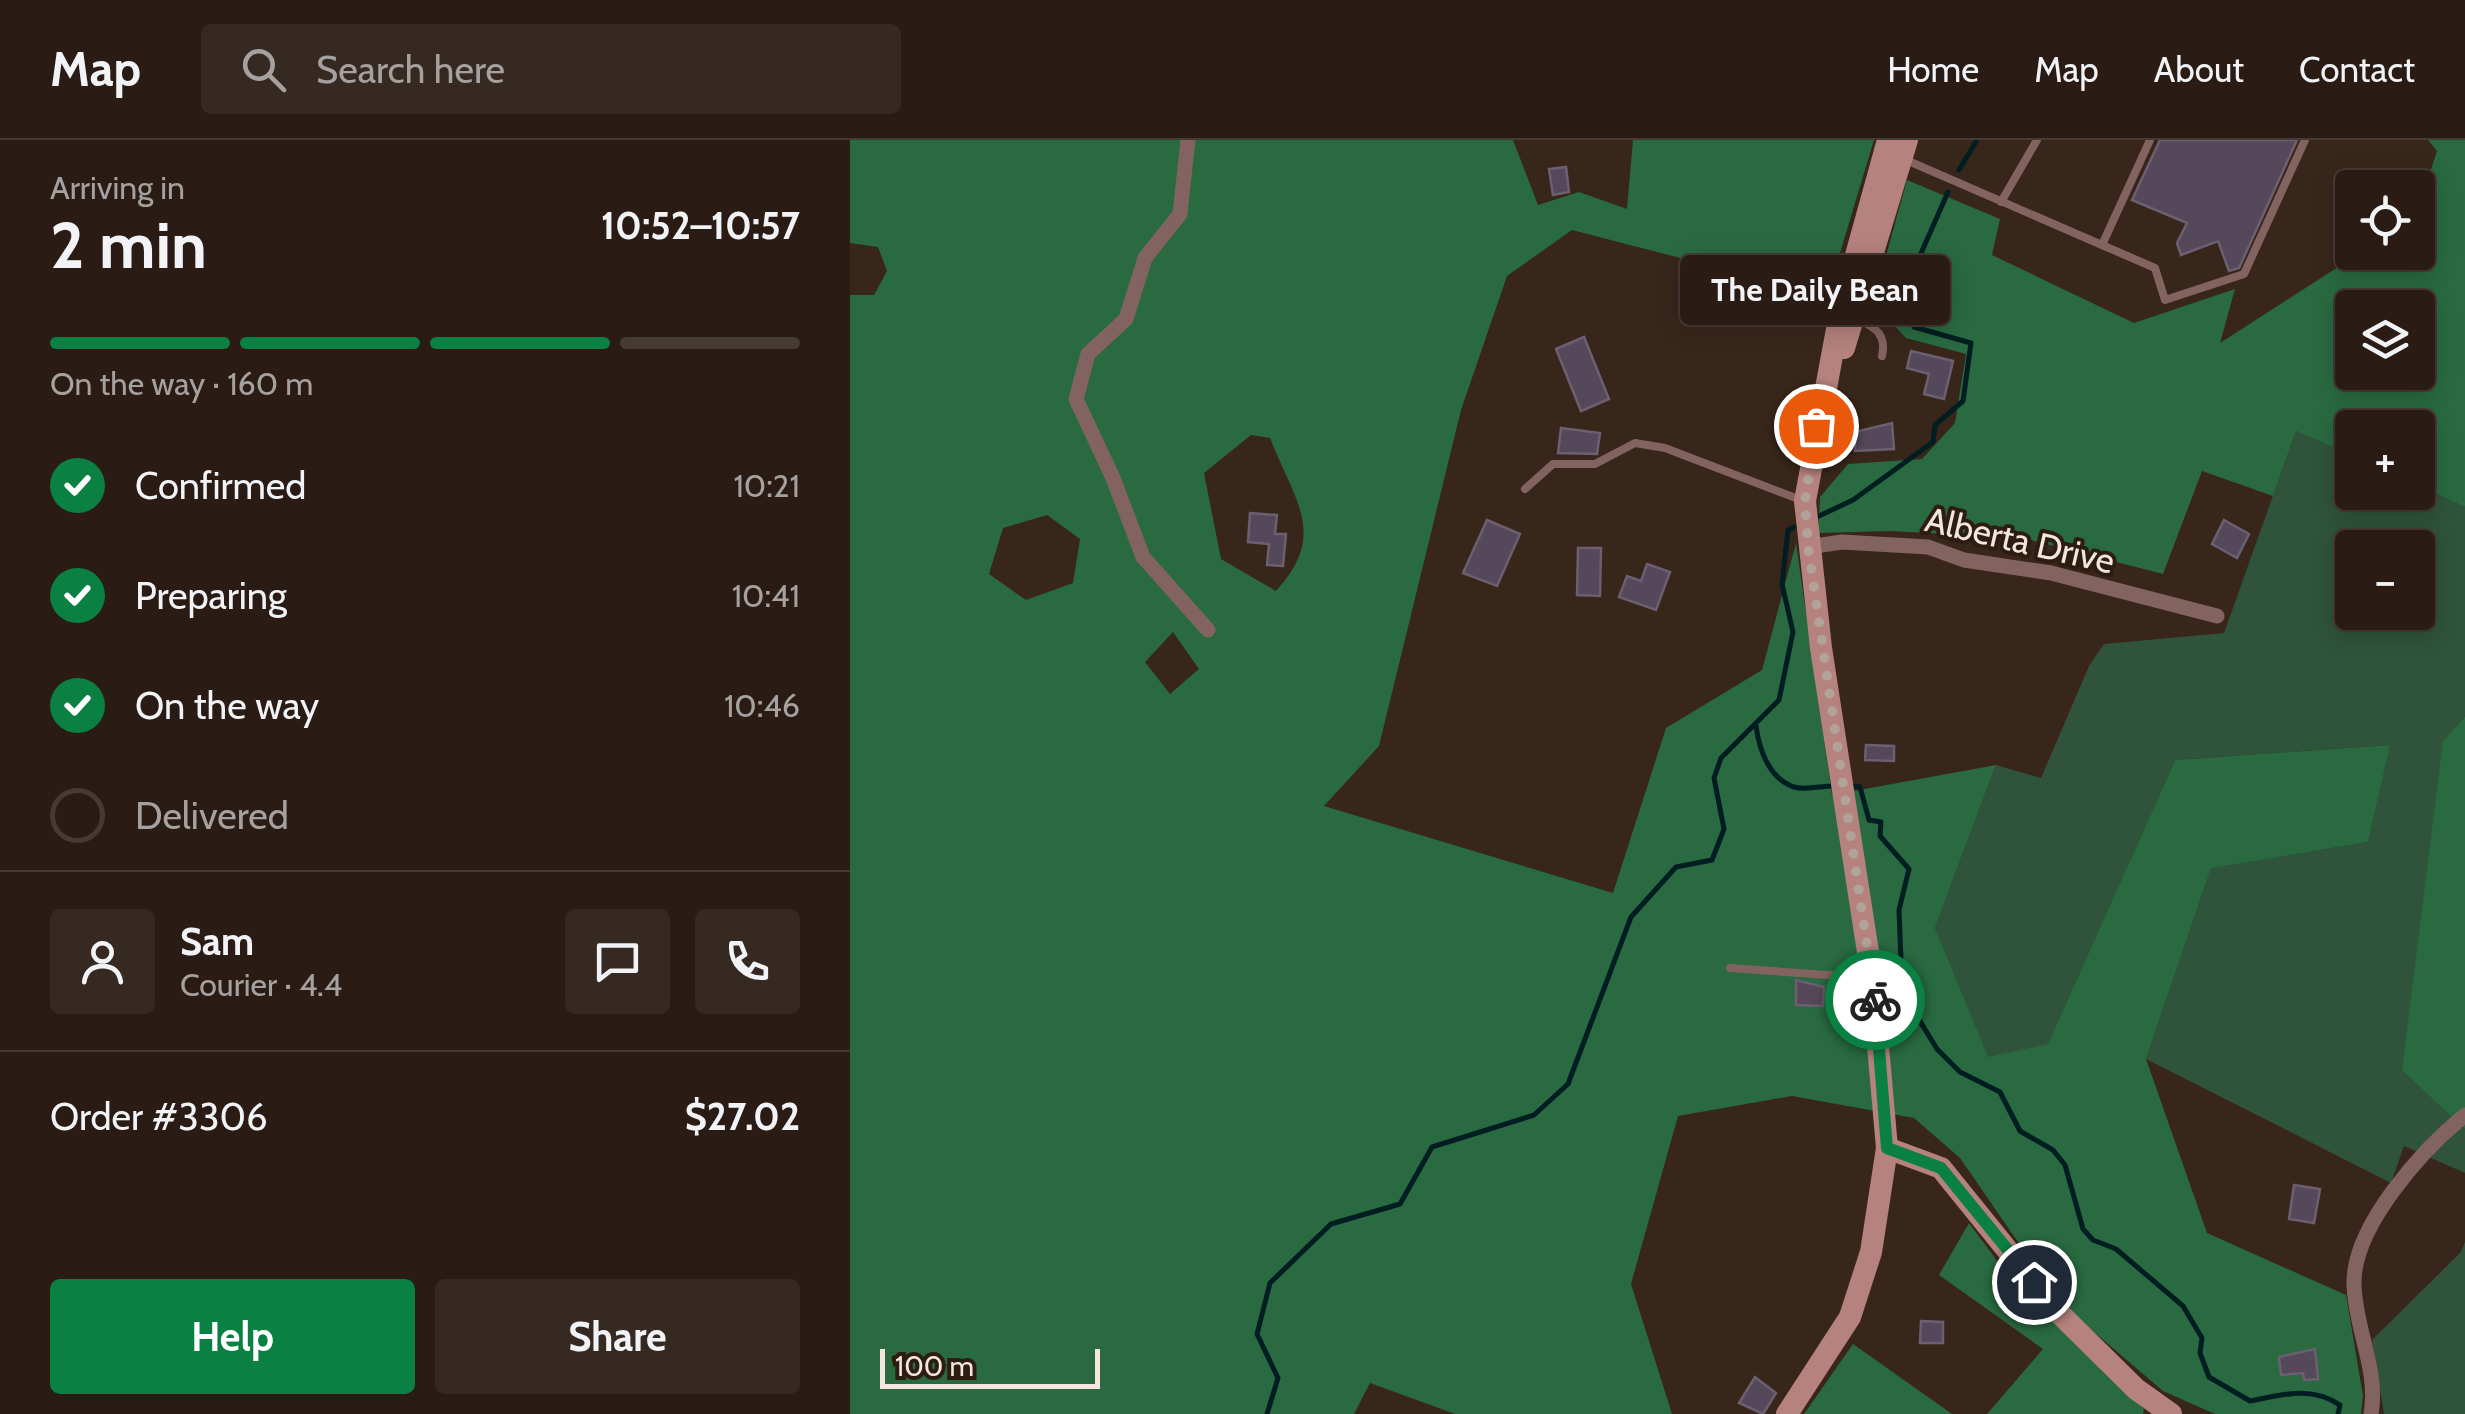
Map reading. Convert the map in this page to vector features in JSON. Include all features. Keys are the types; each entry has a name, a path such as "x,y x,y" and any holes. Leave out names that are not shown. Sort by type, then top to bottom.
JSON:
{"main road":[{"path":"1787,1414 1850,1317 1870,1252 1887,1148 1872,978 1841,786 1805,501 1816,426 1899,146"},
{"path":"1887,1148 1941,1168 2055,1308 2136,1389 2170,1414"}],"street":[{"path":"1188,140 1180,214 1145,258 1126,320 1088,354 1076,399 1113,478 1143,557 1208,630"},
{"name":"Alberta Drive","path":"1808,547 1842,542 1928,547 1964,560 2050,574 2216,616"},
{"path":"2372,1414 2370,1374 2353,1282 2364,1245 2392,1192 2443,1133 2465,1115"}],"lane":[{"path":"2001,202 2037,140"},
{"path":"2102,245 2150,140"},
{"path":"1899,146 2001,202 2154,268 2165,300 2244,274 2304,140"},
{"path":"1847,315 1877,328 1885,344 1882,356"},
{"path":"1525,489 1553,464 1595,464 1634,443 1664,448 1805,501"},
{"path":"1730,968 1872,978"}],"green space":[{"path":"850,140 1513,140 1538,205 1579,192 1627,209 1633,140 1874,140 1827,296 1572,230 1507,276 1461,410 1379,746 1324,806 1613,893 1666,728 1762,670 1796,543 1832,795 1996,765 1935,928 1988,1057 2048,1044 2175,760 2390,745 2368,842 2211,868 2146,1059 2207,1233 2346,1295 2363,1396 2361,1414 2215,1414 2163,1391 2060,1303 1960,1158 1914,1118 1792,1096 1678,1116 1631,1284 1672,1414 1455,1414 1370,1383 1354,1414 850,1414 850,295 874,295 887,271 878,247 850,243","holes":["1251,435 1270,438 1302,517 1301,552 1276,591 1221,559 1204,473","1047,515 1080,539 1073,583 1026,600 989,574 1003,528","1173,632 1199,669 1170,694 1145,662"]},
{"path":"2428,140 2465,140 2465,507 2435,494 2435,410 2335,410 2335,448 2296,431 2273,496 2202,471 2163,574 2023,538 1891,531 1818,533 1820,497 1848,464 1922,459 1955,423 1966,354 1906,338 1873,303 1907,180 2000,219 1992,255 2134,323 2235,289 2220,343 2335,269 2435,270 2435,170 2431,170 2437,151"},
{"path":"2296,431 2335,448 2335,510 2435,510 2435,494 2465,507 2465,716 2443,741 2455,1123 2465,1129 2465,1173 2404,1146 2391,1183 2146,1059 2211,867 2368,842 2389,745 2175,760 2048,1045 1987,1058 1935,928 1996,765 2041,778 2089,666 2104,644 2224,633"},
{"path":"2465,716 2465,1129 2402,1070 2443,741"},
{"path":"1969,1223 1998,1262 2056,1325 2144,1409 2143,1414 1987,1414 2043,1349 1939,1275"},
{"path":"2465,1242 2465,1414 2384,1414 2372,1340 2461,1252"},
{"path":"1853,1344 1952,1414 1804,1414"}],"building":[{"path":"2160,140 2297,140 2239,268 2229,271 2218,241 2181,255 2177,243 2187,223 2132,200"},
{"path":"1566,167 1569,192 1553,195 1549,169"},
{"path":"1584,337 1609,399 1581,411 1556,349"},
{"path":"1911,351 1953,361 1944,399 1924,394 1929,374 1907,368"},
{"path":"1892,423 1894,449 1855,451 1855,432"},
{"path":"1561,428 1600,433 1597,454 1558,453"},
{"path":"1250,513 1277,515 1275,534 1286,534 1283,566 1267,565 1269,544 1248,542"},
{"path":"1487,520 1520,534 1497,586 1463,573"},
{"path":"2224,520 2249,534 2237,558 2212,544"},
{"path":"1578,548 1601,548 1600,596 1577,595"},
{"path":"1647,564 1670,572 1656,610 1619,597 1627,576 1641,581"},
{"path":"1866,745 1894,746 1894,761 1865,760"},
{"path":"1796,980 1824,987 1823,1006 1796,1005"},
{"path":"2294,1185 2320,1189 2314,1223 2289,1219"},
{"path":"1921,1321 1943,1322 1943,1343 1920,1343"},
{"path":"2315,1349 2318,1379 2304,1380 2303,1373 2281,1375 2279,1357"},
{"path":"1755,1377 1776,1393 1763,1414 1739,1403"}],"waterway":[{"path":"1959,170 1977,140"},
{"path":"1819,516 1853,500 1933,442 1935,425 1963,401 1971,343 1914,327 1904,292 1948,192"},
{"path":"1267,1414 1278,1378 1257,1334 1270,1283 1331,1224 1400,1204 1432,1147 1534,1115 1568,1084 1631,917 1676,867 1712,860 1724,829 1714,778 1721,758 1779,700 1793,632 1782,584 1788,530 1794,527"},
{"path":"1756,726 1767,762 1785,783 1804,788 1836,786"},
{"path":"1847,786 1860,787 1869,820 1881,822 1880,836 1909,869 1899,910 1901,961 1915,1013 1937,1049 1960,1072 2000,1092 2020,1131 2053,1150 2065,1165 2083,1229 2093,1240 2116,1249 2183,1306 2202,1338 2200,1353 2209,1377 2250,1401 2296,1393 2318,1395 2340,1405 2338,1414"}],"way so far":[{"path":"1816,426 1805,501 1808,547 1875,1000"}],"place":[{"name":"The Daily Bean","path":"1816,426"}],"route":[{"path":"1875,1000 1887,1148 1915,1155 1941,1168 2034,1282"}]}
